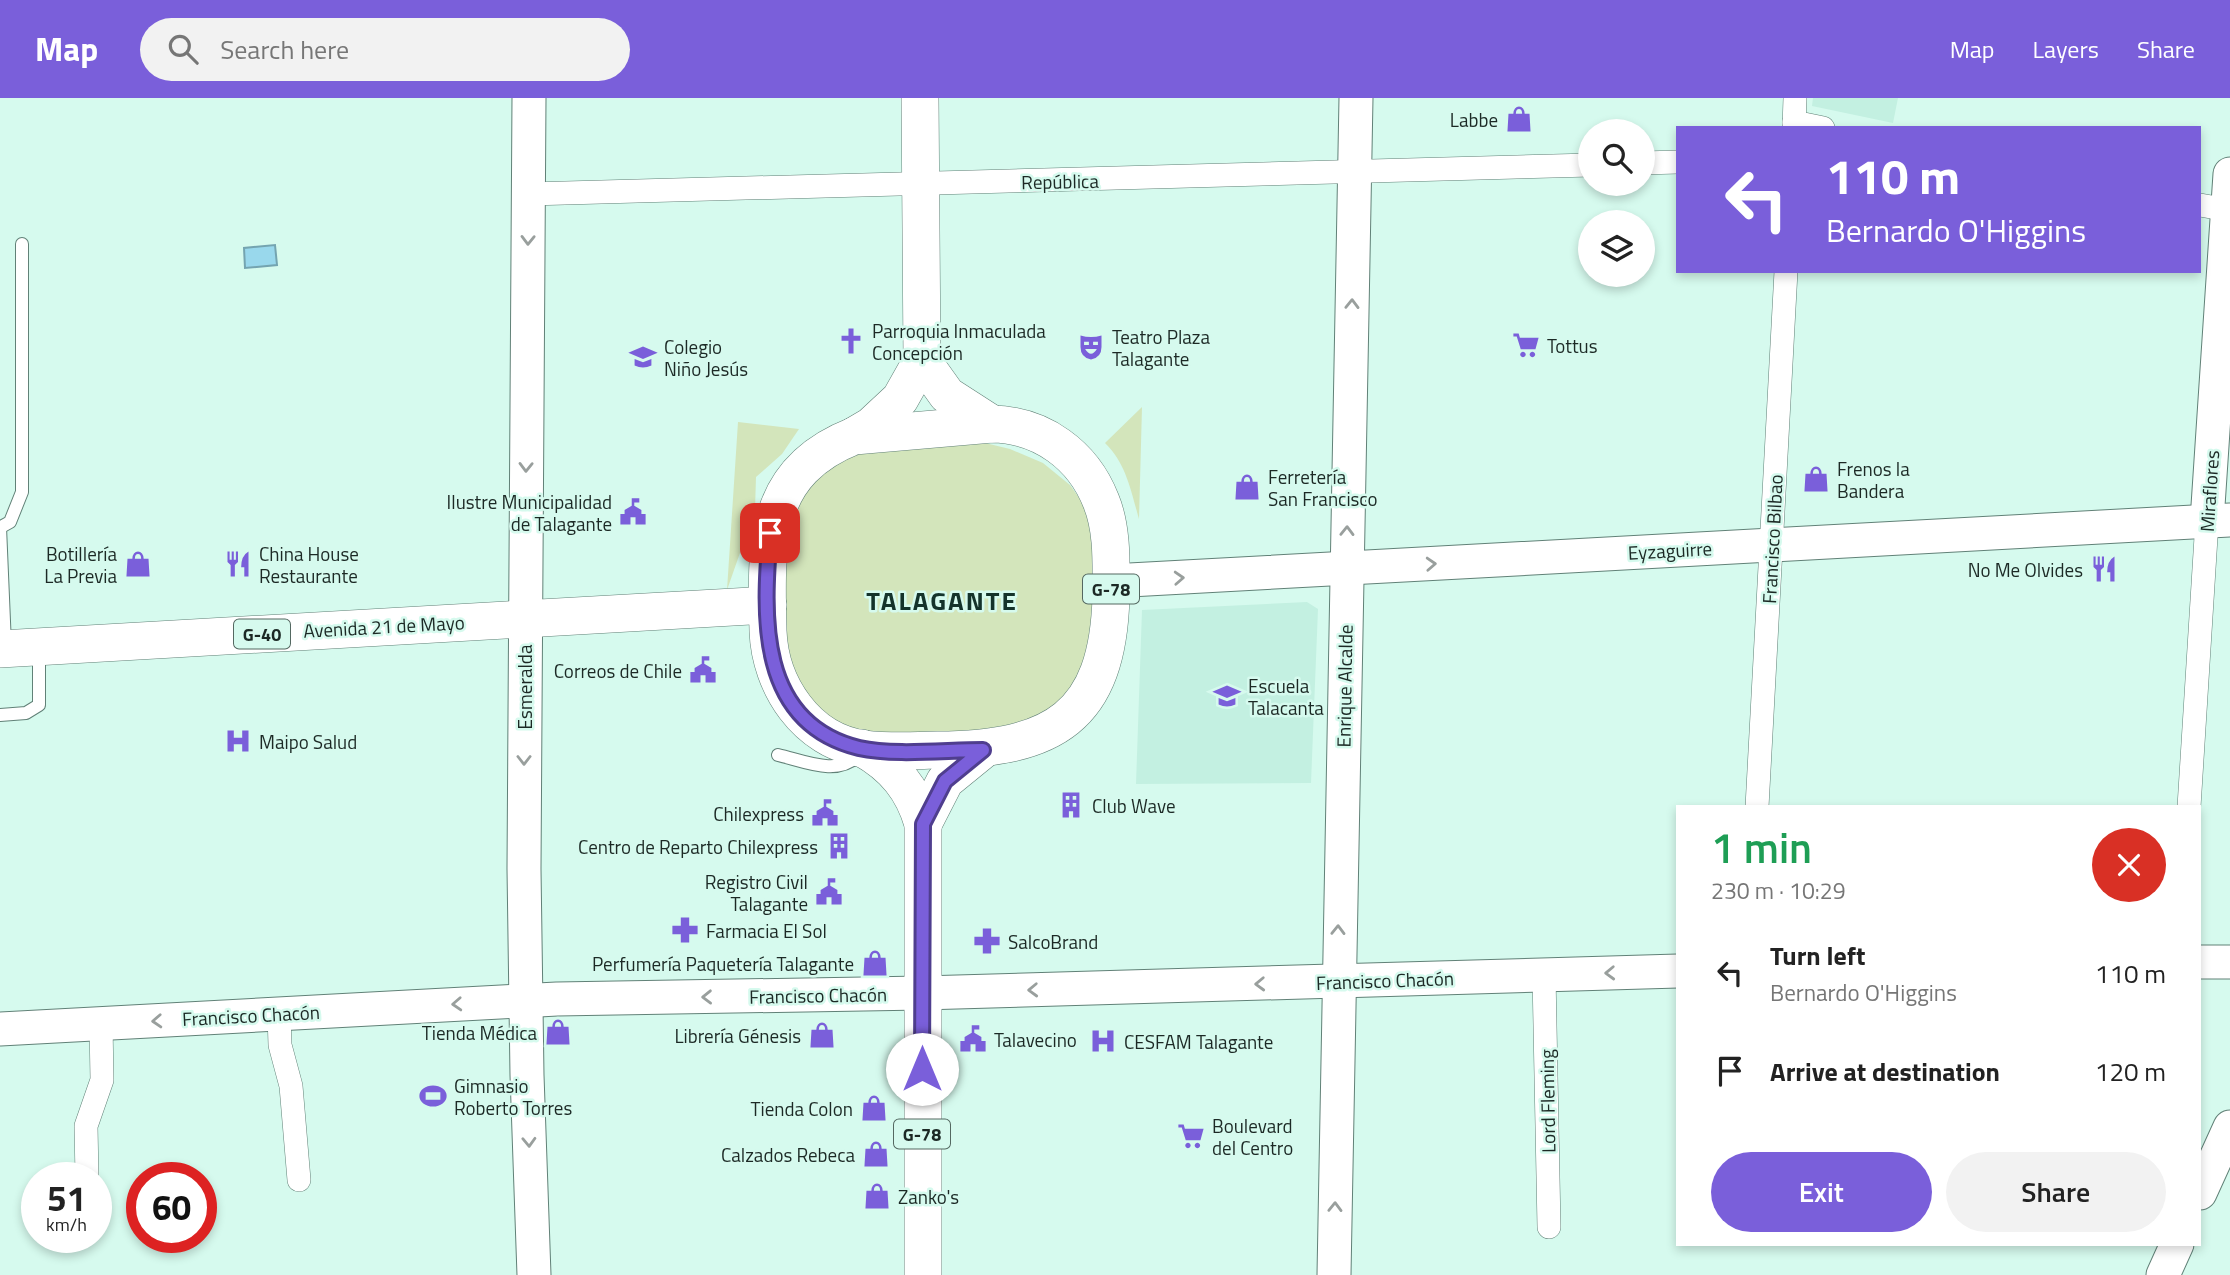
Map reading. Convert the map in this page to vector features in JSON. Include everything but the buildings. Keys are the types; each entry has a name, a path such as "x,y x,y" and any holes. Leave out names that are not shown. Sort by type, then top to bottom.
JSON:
{"main road":[{"name":"G-78","path":"920,98 922,360 900,399 879,420 807,463 780,500 770,533 768,605 771,658 787,697 819,729 862,748 884,762 902,779 918,808 923,824 923,1275"},
{"name":"G-78","path":"922,360 947,396 992,424"},
{"name":"G-78","path":"854,436 992,424 1014,425 1040,434 1069,453 1086,472 1107,522 1111,581 1105,654 1084,698 1062,723 1023,742 983,750 862,748"},
{"name":"Avenida 21 de Mayo","path":"15,648 768,605"},
{"name":"G-78","path":"923,824 945,781 983,750"}],"street":[{"name":"Esmeralda","path":"529,98 524,618 526,1000 534,1275"},
{"name":"Enrique Alcalde","path":"1334,1275 1337,981 1356,98"},
{"path":"1794,125 1795,98"},
{"path":"1655,163 1676,162"},
{"name":"República","path":"528,194 1578,165"},
{"name":"Miraflores","path":"2189,805 2219,520 2214,208 2230,174"},
{"name":"Francisco Bilbao","path":"1757,805 1786,273"},
{"name":"Eyzaguirre","path":"1111,581 2219,520"},
{"path":"2201,962 2230,962"},
{"name":"Francisco Chacón","path":"0,1029 526,1000 922,993 1676,971"},
{"name":"Lord Fleming","path":"1544,975 1549,1227"},
{"path":"279,1014 280,1045 291,1086 299,1180"},
{"path":"87,1162 86,1126 102,1080 101,1024"},
{"path":"2201,1191 2230,1127"},
{"path":"2162,1275 2175,1246"}],"lane":[{"path":"0,715 26,713 39,705 15,648 0,527 10,522 22,492 22,244"},
{"path":"778,755 837,767 851,762 862,748"}],"shaded area":[{"path":"1813,98 1898,98 1893,123 1812,106"},
{"path":"1142,407 1139,519 1123,468 1105,443"},
{"path":"738,422 799,429 782,454 756,477 755,510 727,590"},
{"path":"981,442 1010,449 1043,463 1070,485 1085,506 1096,540 1094,650 1067,701 1018,733 866,733 835,722 806,701 781,633 788,525 802,496 820,474 849,457 872,449"},
{"name":"Escuela Talacanta","path":"1307,602 1318,609 1311,783 1136,784 1142,610"}],"water":[{"path":"275,245 277,265 245,268 244,248"}],"place":[{"name":"Labbe","path":"1519,119"},
{"name":"Parroquia Inmaculada Concepción","path":"851,341"},
{"name":"Tottus","path":"1526,345"},
{"name":"Teatro Plaza Talagante","path":"1091,347"},
{"name":"Colegio Niño Jesús","path":"643,357"},
{"name":"Frenos la Bandera","path":"1816,479"},
{"name":"Ferretería San Francisco","path":"1247,487"},
{"name":"Ilustre Municipalidad de Talagante","path":"633,512"},
{"name":"Botillería La Previa","path":"138,564"},
{"name":"China House Restaurante","path":"238,564"},
{"name":"No Me Olvides","path":"2104,569"},
{"name":"Correos de Chile","path":"703,670"},
{"name":"Escuela Talacanta","path":"1227,696"},
{"name":"Maipo Salud","path":"238,741"},
{"name":"Club Wave","path":"1071,805"},
{"name":"Chilexpress","path":"825,813"},
{"name":"Centro de Reparto Chilexpress","path":"839,846"},
{"name":"Registro Civil Talagante","path":"829,892"},
{"name":"Farmacia El Sol","path":"685,930"},
{"name":"SalcoBrand","path":"987,941"},
{"name":"Perfumería Paquetería Talagante","path":"875,963"},
{"name":"Tienda Médica","path":"558,1032"},
{"name":"Librería Génesis","path":"822,1035"},
{"name":"Talavecino","path":"973,1039"},
{"name":"CESFAM Talagante","path":"1103,1041"},
{"name":"Gimnasio Roberto Torres","path":"433,1096"},
{"name":"Tienda Colon","path":"874,1108"},
{"name":"Boulevard del Centro","path":"1191,1136"},
{"name":"Calzados Rebeca","path":"876,1154"},
{"name":"Zanko's","path":"877,1196"}],"district":[{"name":"TALAGANTE","path":"942,600"}],"route":[{"path":"770,533 768,605 771,658 780,685 795,708 825,733 862,748 983,750 969,758 945,781 928,808 923,824 922,1069"}]}
